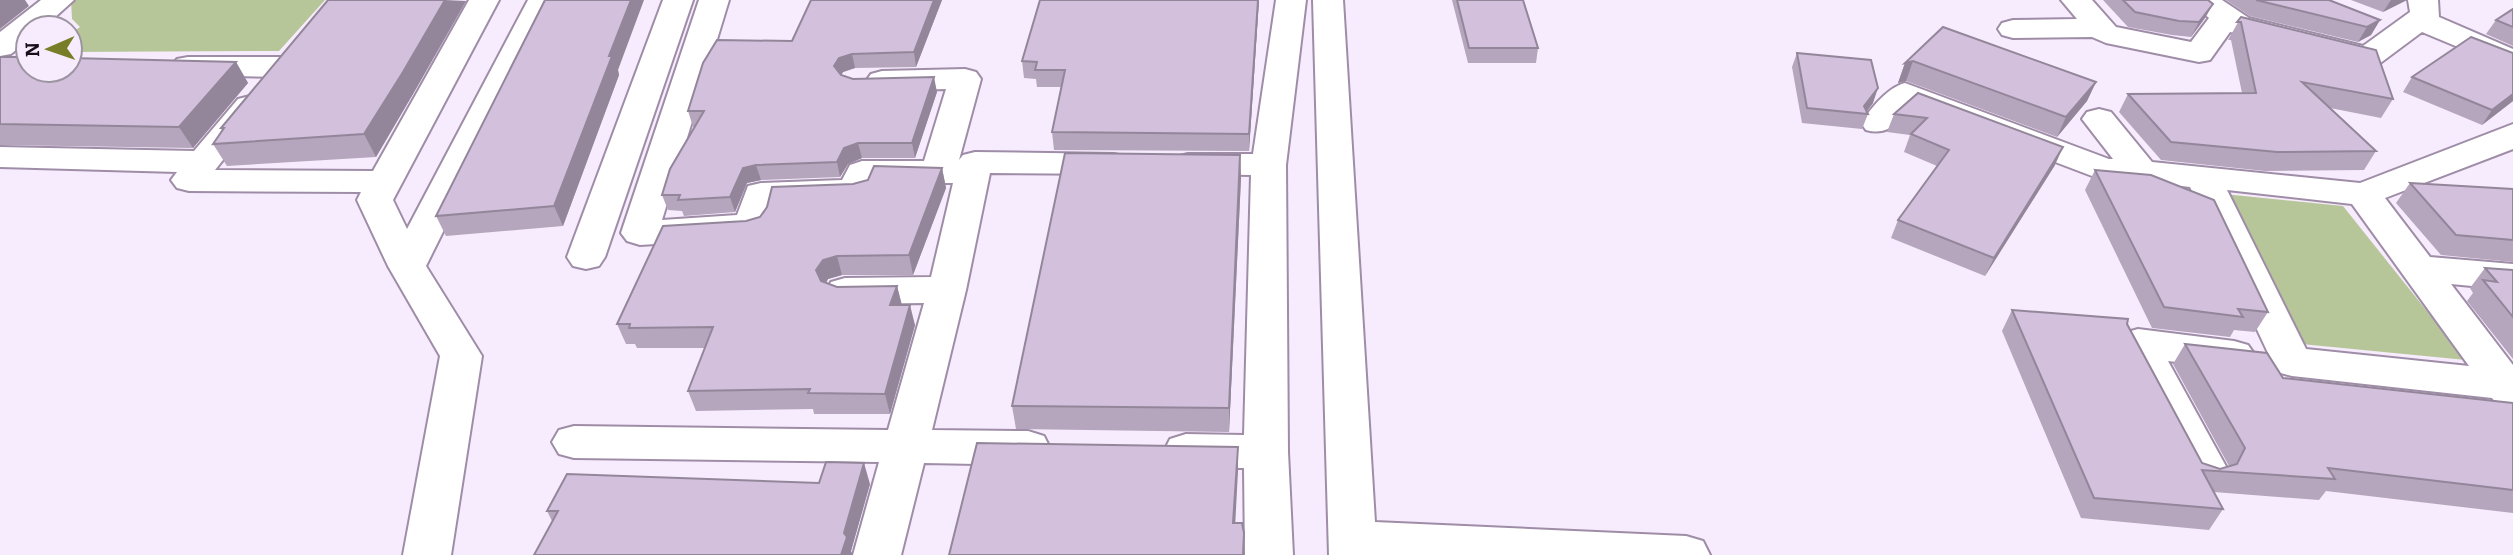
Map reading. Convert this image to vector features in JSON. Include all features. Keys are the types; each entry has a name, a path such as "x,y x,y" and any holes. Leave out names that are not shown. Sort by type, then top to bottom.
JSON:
{"street":[{"path":"0,47 59,0"},
{"path":"427,555 461,356 407,266 375,200 484,0"},
{"path":"407,266 543,0"},
{"path":"586,257 678,0"},
{"path":"714,0 640,233 752,226 761,194 857,190 862,172 955,172 975,162 1269,165"},
{"path":"1269,555 1266,452 1269,165 1291,0"},
{"path":"1328,0 1353,547 1686,555"},
{"path":"2077,0 2106,34 2199,53 2214,8 2238,25 2368,57 2417,11"},
{"path":"2365,19 2417,11 2513,61"},
{"path":"2013,29 2100,27"},
{"path":"163,66 290,57 189,180 382,183"},
{"path":"856,81 965,79 947,290 877,555"},
{"path":"1878,122 1905,93 2104,169 2140,170 2363,194 2505,140 2513,134"},
{"path":"2099,119 2140,170"},
{"path":"0,157 204,162"},
{"path":"2203,177 2292,362"},
{"path":"2363,194 2510,388"},
{"path":"2420,269 2513,277"},
{"path":"843,291 947,290"},
{"path":"2206,470 2138,343 2510,388"},
{"path":"574,442 1072,449"},
{"path":"1141,450 1266,452"}],"green space":[{"path":"71,0 325,0 279,51 84,52 84,14 72,14"},
{"path":"2224,194 2343,206 2466,360 2291,343"}],"building":[{"path":"328,0 445,0 364,134 213,144 224,128 221,128"},
{"path":"545,0 631,0 554,206 436,216"},
{"path":"811,0 934,0 914,52 852,54 839,58 834,66 841,75 853,79 934,77 912,143 858,143 844,148 837,162 756,165 743,168 730,197 678,200 680,195 662,195 670,169 704,111 688,111 703,63 717,40 792,41"},
{"path":"1040,0 1258,0 1249,134 1052,132 1065,70 1035,70 1037,62 1022,61"},
{"path":"1457,0 1523,0 1538,48 1469,48"},
{"path":"2123,0 2208,0 2213,4 2199,22 2135,12"},
{"path":"2256,0 2329,0 2380,20 2367,27"},
{"path":"2513,9 2513,27 2496,20"},
{"path":"2241,17 2376,50 2393,99 2302,82 2376,151 2277,152 2171,142 2128,94 2256,93 2241,22 2237,22"},
{"path":"1943,27 2096,82 2066,117 1913,61 1905,63"},
{"path":"2471,37 2513,53 2513,94 2492,110 2412,77"},
{"path":"1797,53 1871,60 1878,88 1864,106 1868,114 1807,108"},
{"path":"0,57 14,57 14,84 84,84 84,58 236,62 179,127 0,124"},
{"path":"1918,93 2063,147 1994,258 1898,220 1949,150 1911,134 1927,118 1894,114"},
{"path":"1065,153 1240,155 1229,408 1012,406"},
{"path":"874,166 942,168 909,255 837,256 823,260 816,270 821,281 837,287 897,286 890,305 910,305 885,394 808,393 810,389 688,391 713,327 629,328 630,324 617,324 663,226 746,221 760,217 767,207 772,187 853,184 868,180"},
{"path":"2095,170 2151,175 2214,200 2268,312 2238,309 2243,317 2164,307"},
{"path":"2410,183 2513,189 2513,240 2456,235"},
{"path":"2485,268 2513,270 2513,317 2483,280 2497,282"},
{"path":"2012,310 2128,319 2127,324 2202,463 2220,469 2237,464 2245,448 2185,344 2267,353 2283,378 2513,403 2513,490 2328,468 2335,479 2202,470 2223,509 2094,498"},
{"path":"977,443 1238,447 1233,523 1242,523 1243,555 949,555"},
{"path":"826,462 864,463 844,533 847,537 841,555 534,555 558,511 547,511 567,474 819,483"}]}
